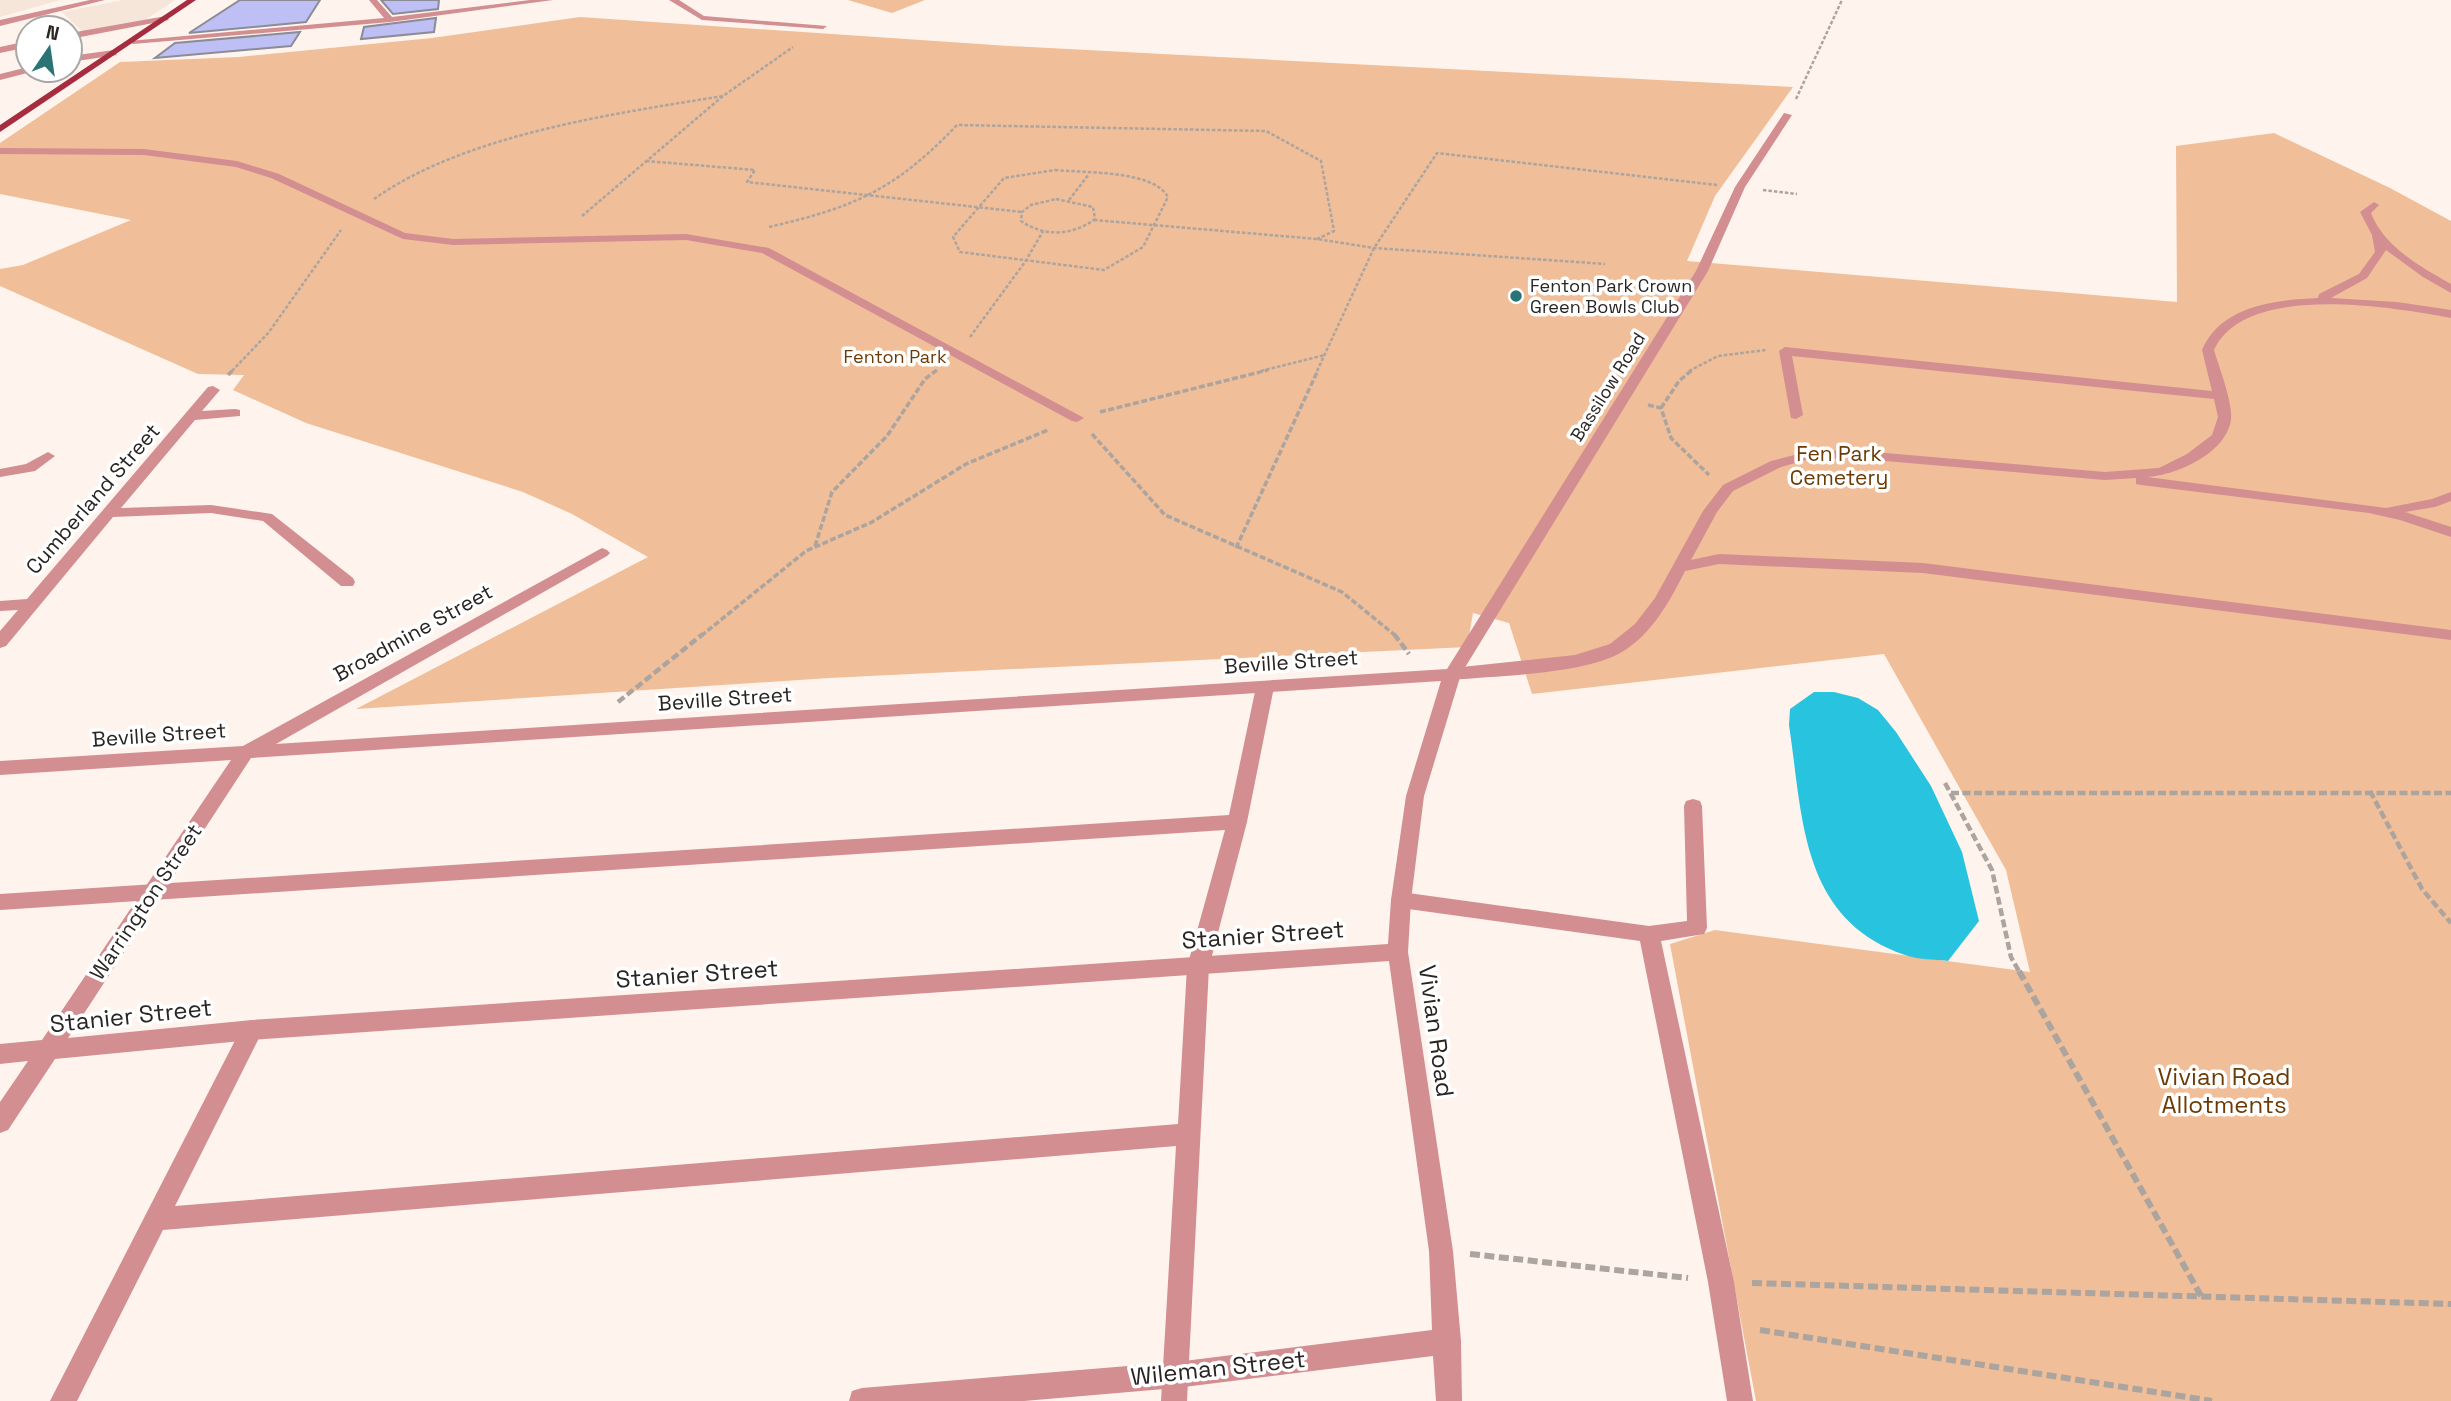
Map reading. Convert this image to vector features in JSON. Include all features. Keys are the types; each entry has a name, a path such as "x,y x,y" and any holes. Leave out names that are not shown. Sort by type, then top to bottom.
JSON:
{"main road":[{"path":"0,129 192,0"}],"street":[{"path":"0,23 101,0"},
{"path":"373,0 390,20"},
{"path":"133,41 390,20 549,0"},
{"path":"673,0 702,18 823,26"},
{"path":"84,33 166,18"},
{"path":"84,57 114,53"},
{"name":"Bassilow Road","path":"1452,674 1702,271 1740,187 1787,115"},
{"path":"0,151 144,152 237,164 275,176 403,236 453,242 686,237 765,250 1077,418"},
{"path":"2374,205 2365,212 2367,222 2377,235 2404,259 2451,289"},
{"path":"2313,301 2363,276 2381,252 2377,235"},
{"path":"2105,476 2162,472 2192,457 2218,437 2225,417 2210,371 2208,350 2217,331 2241,316 2275,306 2313,301 2411,306 2451,314"},
{"path":"1796,415 1785,351 2220,396"},
{"name":"Cumberland Street","path":"0,642 213,390"},
{"path":"192,416 234,413"},
{"path":"1728,488 1776,464 1806,456 1850,454 2105,476 2369,509 2404,516 2451,532"},
{"path":"0,473 30,468 48,456"},
{"name":"Beville Street","path":"0,768 1265,687 1452,674 1576,661 1616,648 1641,628 1662,600 1710,511 1728,488"},
{"path":"2369,509 2400,509 2451,496"},
{"path":"110,513 211,509 267,517 347,582"},
{"name":"Broadmine Street","path":"246,752 602,553"},
{"path":"1679,568 1719,559 1923,568 2451,635"},
{"path":"0,606 30,604"},
{"name":"Vivian Road","path":"1450,1401 1441,1251 1398,952 1401,900 1415,796 1452,674"},
{"path":"1175,1388 1198,967 1237,822 1265,687"},
{"name":"Warrington Street","path":"0,1122 246,752"},
{"path":"1401,900 1649,934 1697,928 1693,806"},
{"path":"0,902 1237,822"},
{"path":"1649,934 1721,1282 1740,1401"},
{"name":"Stanier Street","path":"0,1054 252,1030 1398,952"},
{"path":"62,1401 252,1030"},
{"path":"157,1219 1190,1134"},
{"name":"Wileman Street","path":"863,1401 1175,1388 1448,1341"}],"path":[{"path":"1787,115 1842,0"},
{"path":"555,240 723,96 823,26"},
{"path":"213,390 270,332 352,212 407,177 478,148 627,111 723,96"},
{"path":"757,230 820,216 873,197 915,169 957,125 1266,131 1321,161 1334,232 1317,239"},
{"path":"1236,548 1374,248 1437,153 1797,194"},
{"path":"646,161 755,170 747,183 1022,212 1042,201 1069,200 1093,208 1096,213 1094,220"},
{"path":"1055,170 1147,179 1162,186 1168,197 1143,247 1104,270 960,252 953,237 976,207 1004,178 1055,170"},
{"path":"1069,200 1089,174"},
{"path":"1022,212 1021,221 1043,231 1080,228 1094,220 1317,239 1374,248 1605,264"},
{"path":"814,547 832,492 887,436 925,379 958,353 1025,262 1043,231"},
{"path":"1728,488 1688,459 1669,437 1661,419 1661,408 1669,390 1703,360 1754,349 1785,351"},
{"path":"582,731 806,551 872,522 966,464 1077,418 1325,355"},
{"path":"1623,400 1661,408"},
{"path":"1077,418 1165,515 1342,593 1398,637 1422,676"},
{"path":"1945,783 1992,870 2011,957 2202,1297"},
{"path":"1951,793 2370,790 2451,793"},
{"path":"2370,790 2422,888 2451,923"},
{"path":"1441,1251 1721,1282 2451,1304"},
{"path":"1728,1325 2212,1401"}],"shaded area":[{"path":"0,0 60,0 0,17"},
{"path":"123,0 175,0 145,20 84,32 84,14 62,12"}],"green space":[{"path":"848,0 925,0 892,13"},
{"path":"580,17 1009,46 1793,87 1715,196 1687,261 2177,302 2176,146 2274,133 2390,188 2451,221 2451,1401 1756,1401 1670,944 1715,930 2030,972 2006,870 1884,654 1532,694 1509,623 1473,613 1467,647 829,678 356,709 648,557 572,514 523,492 306,423 233,390 244,375 198,374 0,286 0,269 23,265 131,220 0,194 0,143 120,62 239,57 432,38"}],"water":[{"path":"1814,692 1834,692 1858,698 1878,710 1896,732 1931,786 1962,852 1979,921 1948,961 1910,957 1870,939 1845,917 1826,891 1813,861 1804,829 1789,725 1790,709"}],"building":[{"path":"240,0 320,0 306,22 189,33"},
{"path":"381,0 439,0 438,9 393,14"},
{"path":"436,18 434,32 361,39 364,27"},
{"path":"300,32 291,46 155,58 175,43"}],"place":[{"name":"Fenton Park Crown Green Bowls Club","path":"1516,296"}],"park label":[{"name":"Fenton Park","path":"895,357"},
{"name":"Fen Park Cemetery","path":"1839,466"},
{"name":"Vivian Road Allotments","path":"2224,1091"}]}
